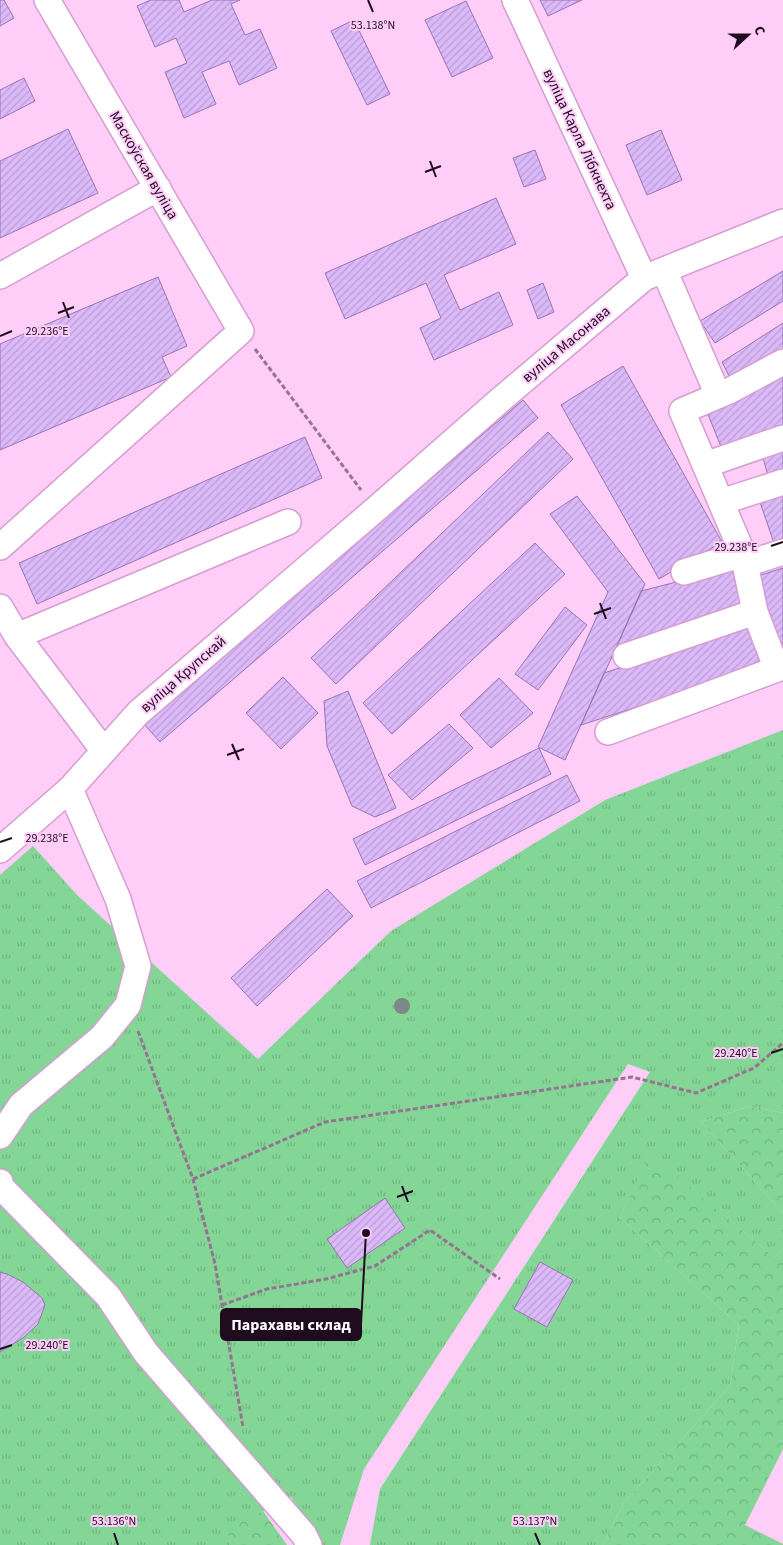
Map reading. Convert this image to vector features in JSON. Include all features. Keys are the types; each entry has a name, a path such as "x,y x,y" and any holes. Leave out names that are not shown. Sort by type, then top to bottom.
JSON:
{"street":[{"name":"Маскоўская вуліца","path":"47,0 241,331"},
{"name":"вуліца Карла Лібкнехта","path":"516,0 654,274 718,396"},
{"path":"0,276 158,188"},
{"name":"вуліца Масонава","path":"376,509 499,401 654,274 783,222"},
{"path":"0,547 241,331"},
{"path":"608,732 780,668 755,612 744,559 682,411 718,396 783,362"},
{"path":"705,466 783,438"},
{"path":"721,502 783,482"},
{"name":"вуліца Крупскай","path":"0,850 70,788 138,713 376,509"},
{"path":"17,636 288,522"},
{"path":"684,572 783,552"},
{"path":"0,607 17,636 104,750"},
{"path":"626,656 755,612"},
{"path":"0,1136 21,1105 102,1038 128,1005 138,966 118,899 70,788"},
{"path":"0,1182 1,1187 108,1296 146,1353 304,1535 310,1545"}],"path":[{"path":"241,331 376,509"},
{"path":"128,1005 193,1179 215,1264 244,1436"},
{"path":"193,1179 325,1122 632,1077 696,1093 754,1068 783,1043"},
{"path":"222,1305 267,1289 326,1279 375,1266 430,1230 500,1279"}],"green space":[{"path":"783,730 783,1113 751,1106 701,1122 783,1213 783,1249 774,1257 649,1154 620,1218 739,1325 730,1386 623,1504 603,1545 370,1545 380,1489 650,1072 628,1064 364,1469 340,1545 322,1545 291,1497 228,1529 231,1545 0,1545 0,875 33,846 77,895 258,1059 391,931 605,800"},
{"path":"751,1106 783,1113 783,1213 701,1122"},
{"path":"649,1153 774,1257 783,1249 783,1449 745,1525 783,1545 603,1545 623,1504 730,1386 739,1325 620,1218"},
{"path":"263,1511 287,1545 231,1545 227,1529"}],"building":[{"path":"0,0 4,0 14,18 0,26"},
{"path":"151,0 179,0 184,12 212,0 240,0 231,4 245,35 260,29 277,68 239,85 229,61 202,72 216,104 184,118 165,72 187,63 176,38 155,47 137,6"},
{"path":"540,0 582,0 548,16"},
{"path":"466,1 493,58 452,77 425,20"},
{"path":"354,20 390,94 367,105 331,31"},
{"path":"24,78 35,101 0,119 0,90"},
{"path":"68,129 98,193 0,238 0,161"},
{"path":"661,130 682,180 647,195 626,145"},
{"path":"535,150 546,179 524,187 513,158"},
{"path":"496,198 516,244 444,275 460,310 499,292 513,325 434,360 420,328 441,318 426,283 345,319 325,273"},
{"path":"783,271 783,301 715,343 700,321"},
{"path":"158,277 187,346 162,357 171,377 0,450 0,344"},
{"path":"543,283 554,312 538,319 527,290"},
{"path":"783,323 783,353 733,384 722,362"},
{"path":"623,366 722,542 659,579 561,405"},
{"path":"783,376 783,425 722,449 705,407"},
{"path":"523,400 538,418 160,742 144,724"},
{"path":"548,432 573,459 336,684 311,658"},
{"path":"305,437 322,478 37,604 19,563"},
{"path":"783,447 783,471 768,476 762,454"},
{"path":"783,494 783,540 774,543 760,502"},
{"path":"577,496 645,584 565,760 538,747 608,592 550,514"},
{"path":"535,543 565,574 392,734 363,703"},
{"path":"735,567 744,610 616,648 641,591"},
{"path":"783,568 783,653 780,654 758,576"},
{"path":"565,607 587,625 538,690 515,674"},
{"path":"750,625 766,665 581,725 604,673"},
{"path":"283,677 318,713 281,749 246,713"},
{"path":"499,678 533,713 491,748 460,715"},
{"path":"348,691 396,808 375,817 352,806 327,746 324,701"},
{"path":"449,724 473,748 412,800 388,775"},
{"path":"539,748 551,774 365,865 353,839"},
{"path":"567,775 580,801 371,908 357,881"},
{"path":"327,889 353,916 257,1006 231,978"},
{"path":"385,1198 405,1228 347,1268 327,1239"},
{"path":"540,1262 573,1280 547,1327 514,1309"},
{"path":"0,1272 23,1282 42,1298 45,1305 38,1324 23,1338 0,1352"}],"place":[{"name":"Парахавы склад","path":"366,1233"}]}
